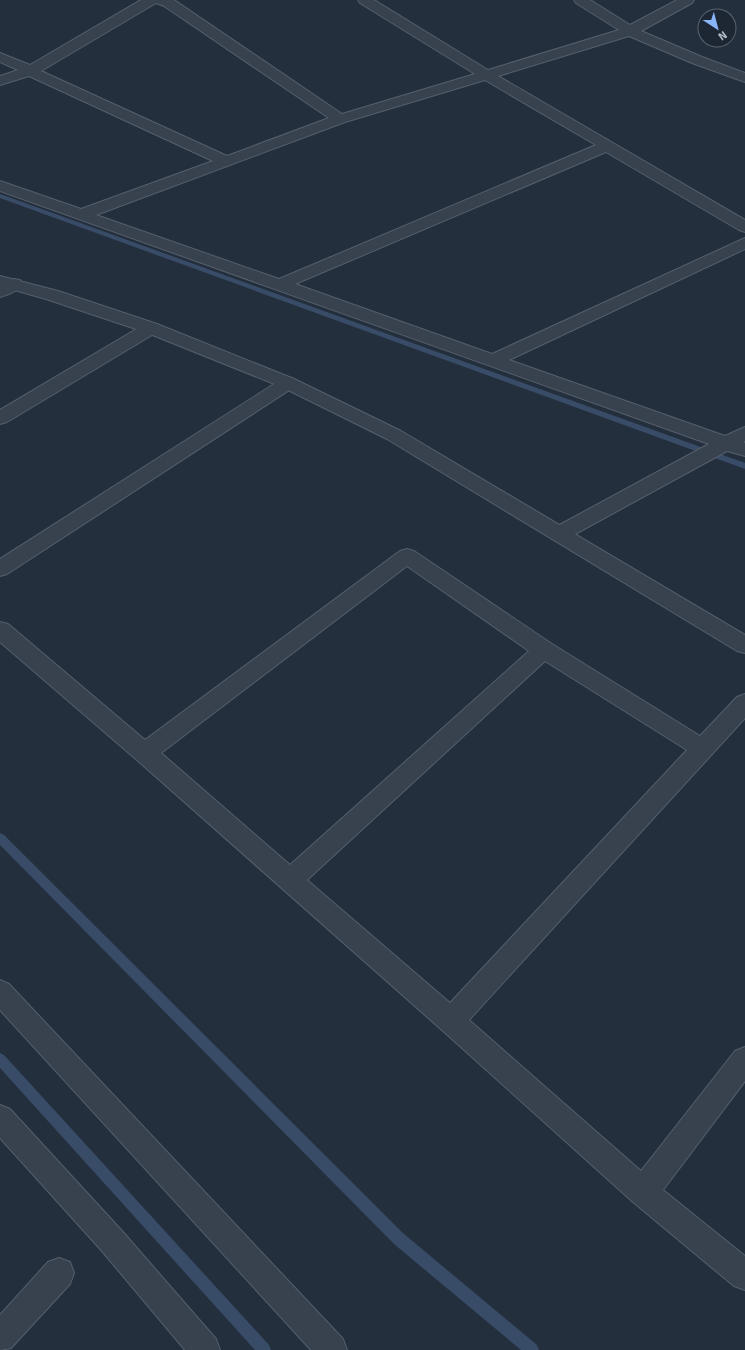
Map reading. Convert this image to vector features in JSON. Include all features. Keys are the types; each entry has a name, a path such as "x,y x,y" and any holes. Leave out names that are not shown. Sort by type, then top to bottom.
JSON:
{"street":[{"path":"0,81 30,71 151,0"},
{"path":"161,0 169,3 340,119"},
{"path":"365,0 487,75 745,227"},
{"path":"581,0 630,31 697,60 745,78"},
{"path":"82,214 340,119 630,31 687,0"},
{"path":"0,57 226,161"},
{"path":"279,284 608,146"},
{"path":"0,186 745,450"},
{"path":"492,361 745,243"},
{"path":"5,285 52,294 151,328 288,383 394,435 745,645"},
{"path":"0,418 151,328"},
{"path":"0,569 288,383"},
{"path":"559,534 745,433"},
{"path":"145,753 407,556 544,650 703,749"},
{"path":"0,630 145,753 451,1021 643,1192 745,1275"},
{"path":"290,880 544,650"},
{"path":"451,1021 745,703"},
{"path":"0,992 332,1350"},
{"path":"643,1192 745,1060"},
{"path":"0,1118 112,1241 205,1350"},
{"path":"0,1337 59,1273"}],"waterway":[{"path":"0,196 745,466"},
{"path":"0,838 399,1239 532,1350"},
{"path":"0,1059 264,1350"}]}
